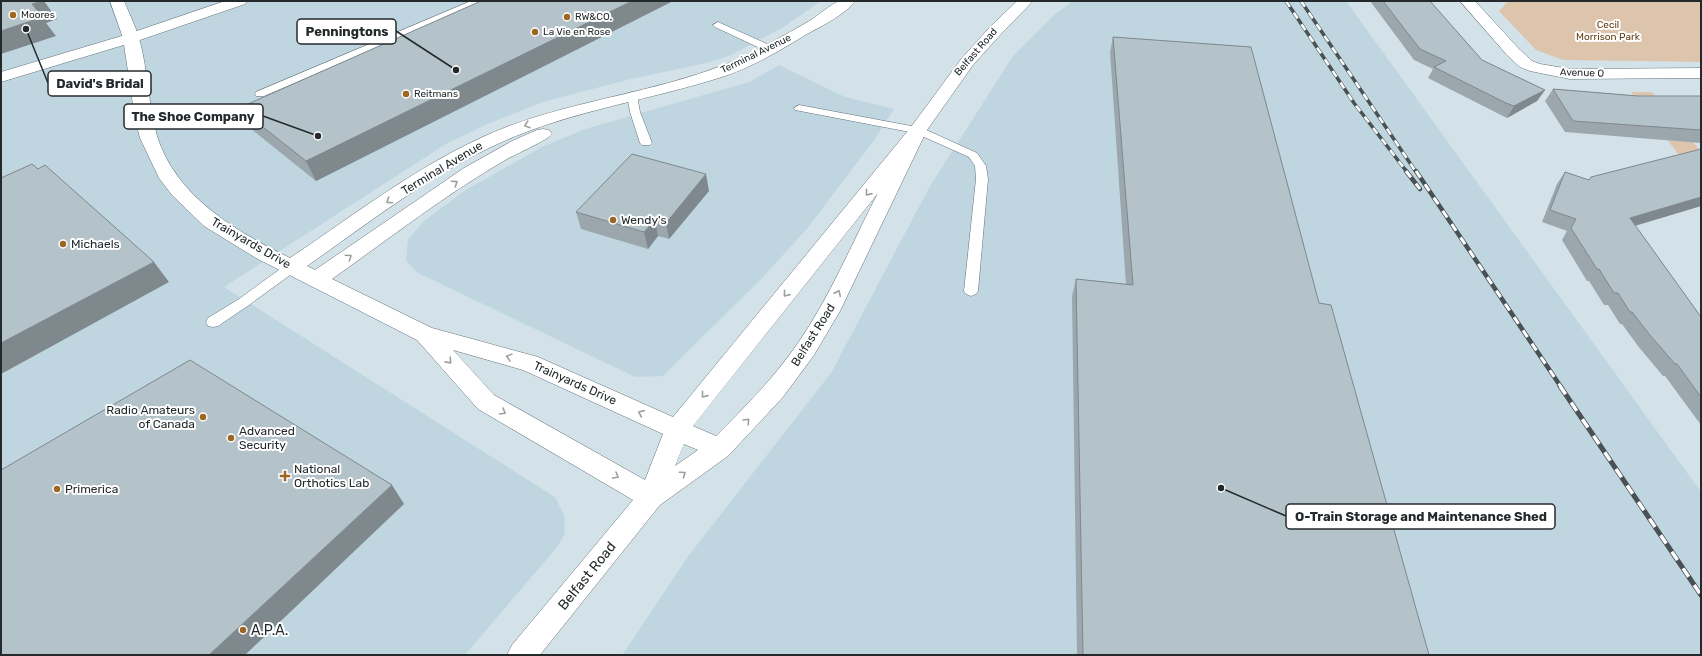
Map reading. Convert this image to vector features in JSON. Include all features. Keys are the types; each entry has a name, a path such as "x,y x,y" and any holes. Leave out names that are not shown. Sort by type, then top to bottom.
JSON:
{"street":[{"name":"Trainyards Drive","path":"117,1 131,38 144,118 149,138 166,174 179,191 211,221 250,245 425,334 530,362 719,449"},
{"path":"1,77 131,38 240,1"},
{"name":"Terminal Avenue","path":"292,267 424,177 458,156 484,143 547,119 721,72 770,49 811,26 848,1"},
{"name":"Belfast Road","path":"651,497 677,429 918,130 948,85 971,56 994,30 1026,1"},
{"name":"Avenue O","path":"1467,1 1513,52 1526,64 1536,68 1570,74 1701,73"},
{"name":"Terminal Avenue","path":"317,279 452,185 496,157 544,133 632,95"},
{"name":"Belfast Road","path":"522,655 651,497 719,449 775,391 806,348 829,311 918,130"},
{"name":"Trainyards Drive","path":"425,334 486,402 651,497"}],"lane":[{"path":"260,94 479,1"},
{"path":"718,25 770,49"},
{"path":"632,95 635,112 646,143"},
{"path":"799,108 918,130 973,155 979,162 982,169 971,291"},
{"path":"213,322 244,302 292,267"}],"shaded area":[{"path":"1,1 821,1 782,28 731,55 711,62 627,80 543,102 492,122 446,144 224,287 555,497 564,515 565,533 558,546 465,655 1,655"},
{"path":"1073,1 1346,1 1701,492 1701,655 622,655 689,555 831,373 930,186 1013,56 1054,15"},
{"path":"779,65 845,97 894,109 875,139 806,230 761,279 663,376 635,377 416,272 406,260 408,240 423,222 464,191 542,147 585,129 749,82"}],"green space":[{"name":"Cecil Morrison Park","path":"1701,1 1701,62 1563,60 1536,50 1499,11 1507,2"},
{"path":"1631,92 1652,92 1701,152 1701,184"}],"building":[{"name":"Moores","path":"1,1 42,1 32,4 43,17 1,31"},
{"path":"481,1 632,1 306,161 239,108"},
{"path":"1383,1 1430,1 1482,60 1545,90 1514,106 1434,67 1446,61 1420,49"},
{"path":"1113,37 1251,47 1319,303 1331,305 1429,655 1083,655 1076,279 1133,285"},
{"path":"1553,89 1638,96 1701,96 1701,130 1573,121"},
{"path":"1701,149 1701,197 1630,218 1701,317 1701,397 1677,364 1675,364 1649,334 1632,312 1630,312 1618,293 1614,293 1599,269 1597,269 1571,228 1576,219 1550,210 1565,172 1589,180 1591,177"},
{"path":"632,154 706,174 666,223 655,220 644,232 576,212"},
{"name":"Michaels","path":"32,164 38,169 45,165 154,262 1,343 1,178"},
{"path":"190,360 392,485 209,655 1,655 1,470"}],"railway":[{"path":"1286,1 1354,103 1407,172"},
{"path":"1301,1 1416,172"},
{"path":"1406,171 1420,189"},
{"path":"1416,171 1561,387"},
{"path":"1560,386 1701,595"}],"place":[{"name":"Moores","path":"13,15"},
{"name":"RW&CO.","path":"567,17"},
{"name":"David's Bridal","path":"26,29"},
{"name":"La Vie en Rose","path":"535,32"},
{"name":"Penningtons","path":"456,70"},
{"name":"Reitmans","path":"406,94"},
{"name":"The Shoe Company","path":"318,136"},
{"name":"Wendy's","path":"613,220"},
{"name":"Michaels","path":"63,244"},
{"name":"Radio Amateurs of Canada","path":"203,417"},
{"name":"Advanced Security","path":"231,438"},
{"name":"National Orthotics Lab","path":"285,476"},
{"name":"O-Train Storage and Maintenance Shed","path":"1221,488"},
{"name":"Primerica","path":"57,489"},
{"name":"A.P.A.","path":"243,630"}]}
